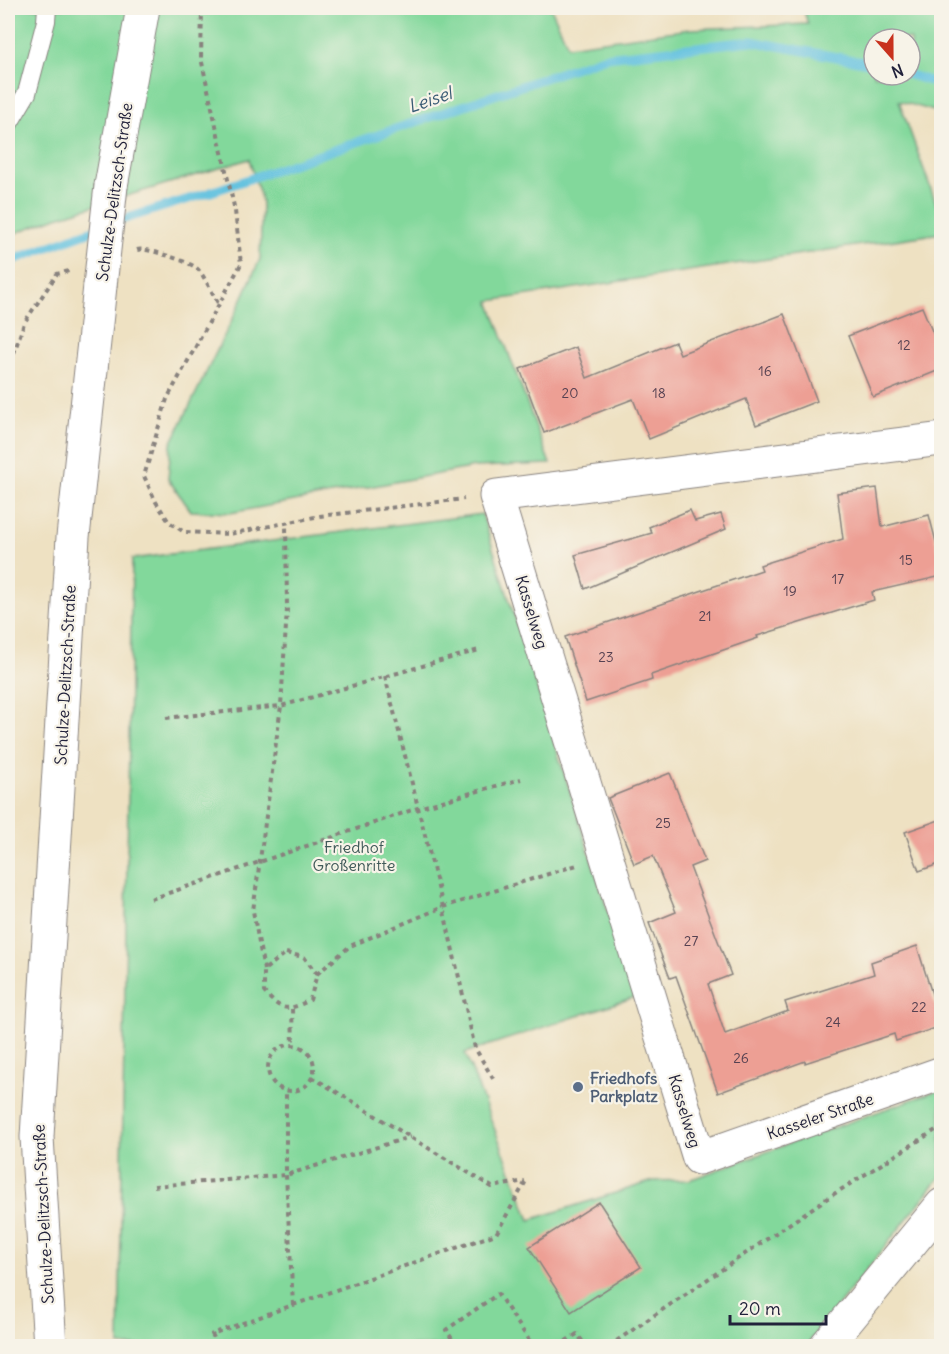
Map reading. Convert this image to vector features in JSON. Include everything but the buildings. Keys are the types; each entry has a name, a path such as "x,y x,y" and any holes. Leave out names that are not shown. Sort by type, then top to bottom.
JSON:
{"street":[{"name":"Schulze-Delitzsch-Straße","path":"51,1347 37,1137 73,537 111,186 143,8"},
{"path":"496,496 942,439"},
{"name":"Kasselweg","path":"496,496 699,1158"},
{"name":"Kasseler Straße","path":"699,1158 942,1073"},
{"path":"826,1347 942,1205"}],"lane":[{"path":"8,125 27,93 46,21 46,8"}],"path":[{"path":"202,8 201,58 235,211 241,264 167,399 144,476 156,502 169,522 184,532 230,534 320,516 496,496"},
{"path":"141,249 196,268 218,303"},
{"path":"8,371 24,323 57,274"},
{"path":"286,523 287,609 282,706 253,911 264,970 264,992 276,1005 292,1008 310,1000 317,974 350,946 443,907 606,856"},
{"path":"166,718 282,706 479,651"},
{"path":"385,676 443,907 475,1048 495,1083"},
{"path":"151,899 418,808 521,779"},
{"path":"264,970 286,953 304,957 317,974"},
{"path":"292,1008 293,1044"},
{"path":"293,1044 306,1049 313,1059 312,1077 301,1089 286,1091 272,1082 267,1068 273,1052 293,1044"},
{"path":"218,1347 212,1334 496,1234 526,1181 492,1186 312,1077"},
{"path":"286,1091 286,1174 293,1305"},
{"path":"609,1347 826,1199 942,1126"},
{"path":"154,1186 286,1174 410,1137"},
{"path":"457,1347 446,1330 498,1294 532,1347"},
{"path":"558,1347 577,1334 586,1347"}],"green space":[{"path":"8,8 551,8 568,46 690,29 808,24 803,8 941,8 941,113 899,101 941,217 941,233 489,301 550,464 475,467 230,513 191,511 168,479 171,444 260,259 262,202 249,159 57,217 8,236"},
{"name":"Friedhof Großenritte","path":"482,514 635,997 465,1053 530,1220 653,1181 689,1180 941,1089 941,1176 806,1346 119,1346 132,559"}],"waterway":[{"name":"Leisel","path":"115,222 208,193 606,57 751,41 862,62"},
{"name":"Leisel","path":"922,79 942,85"},
{"name":"Leisel","path":"8,262 99,228"}],"place":[{"name":"Friedhofs Parkplatz","path":"578,1087"}]}
